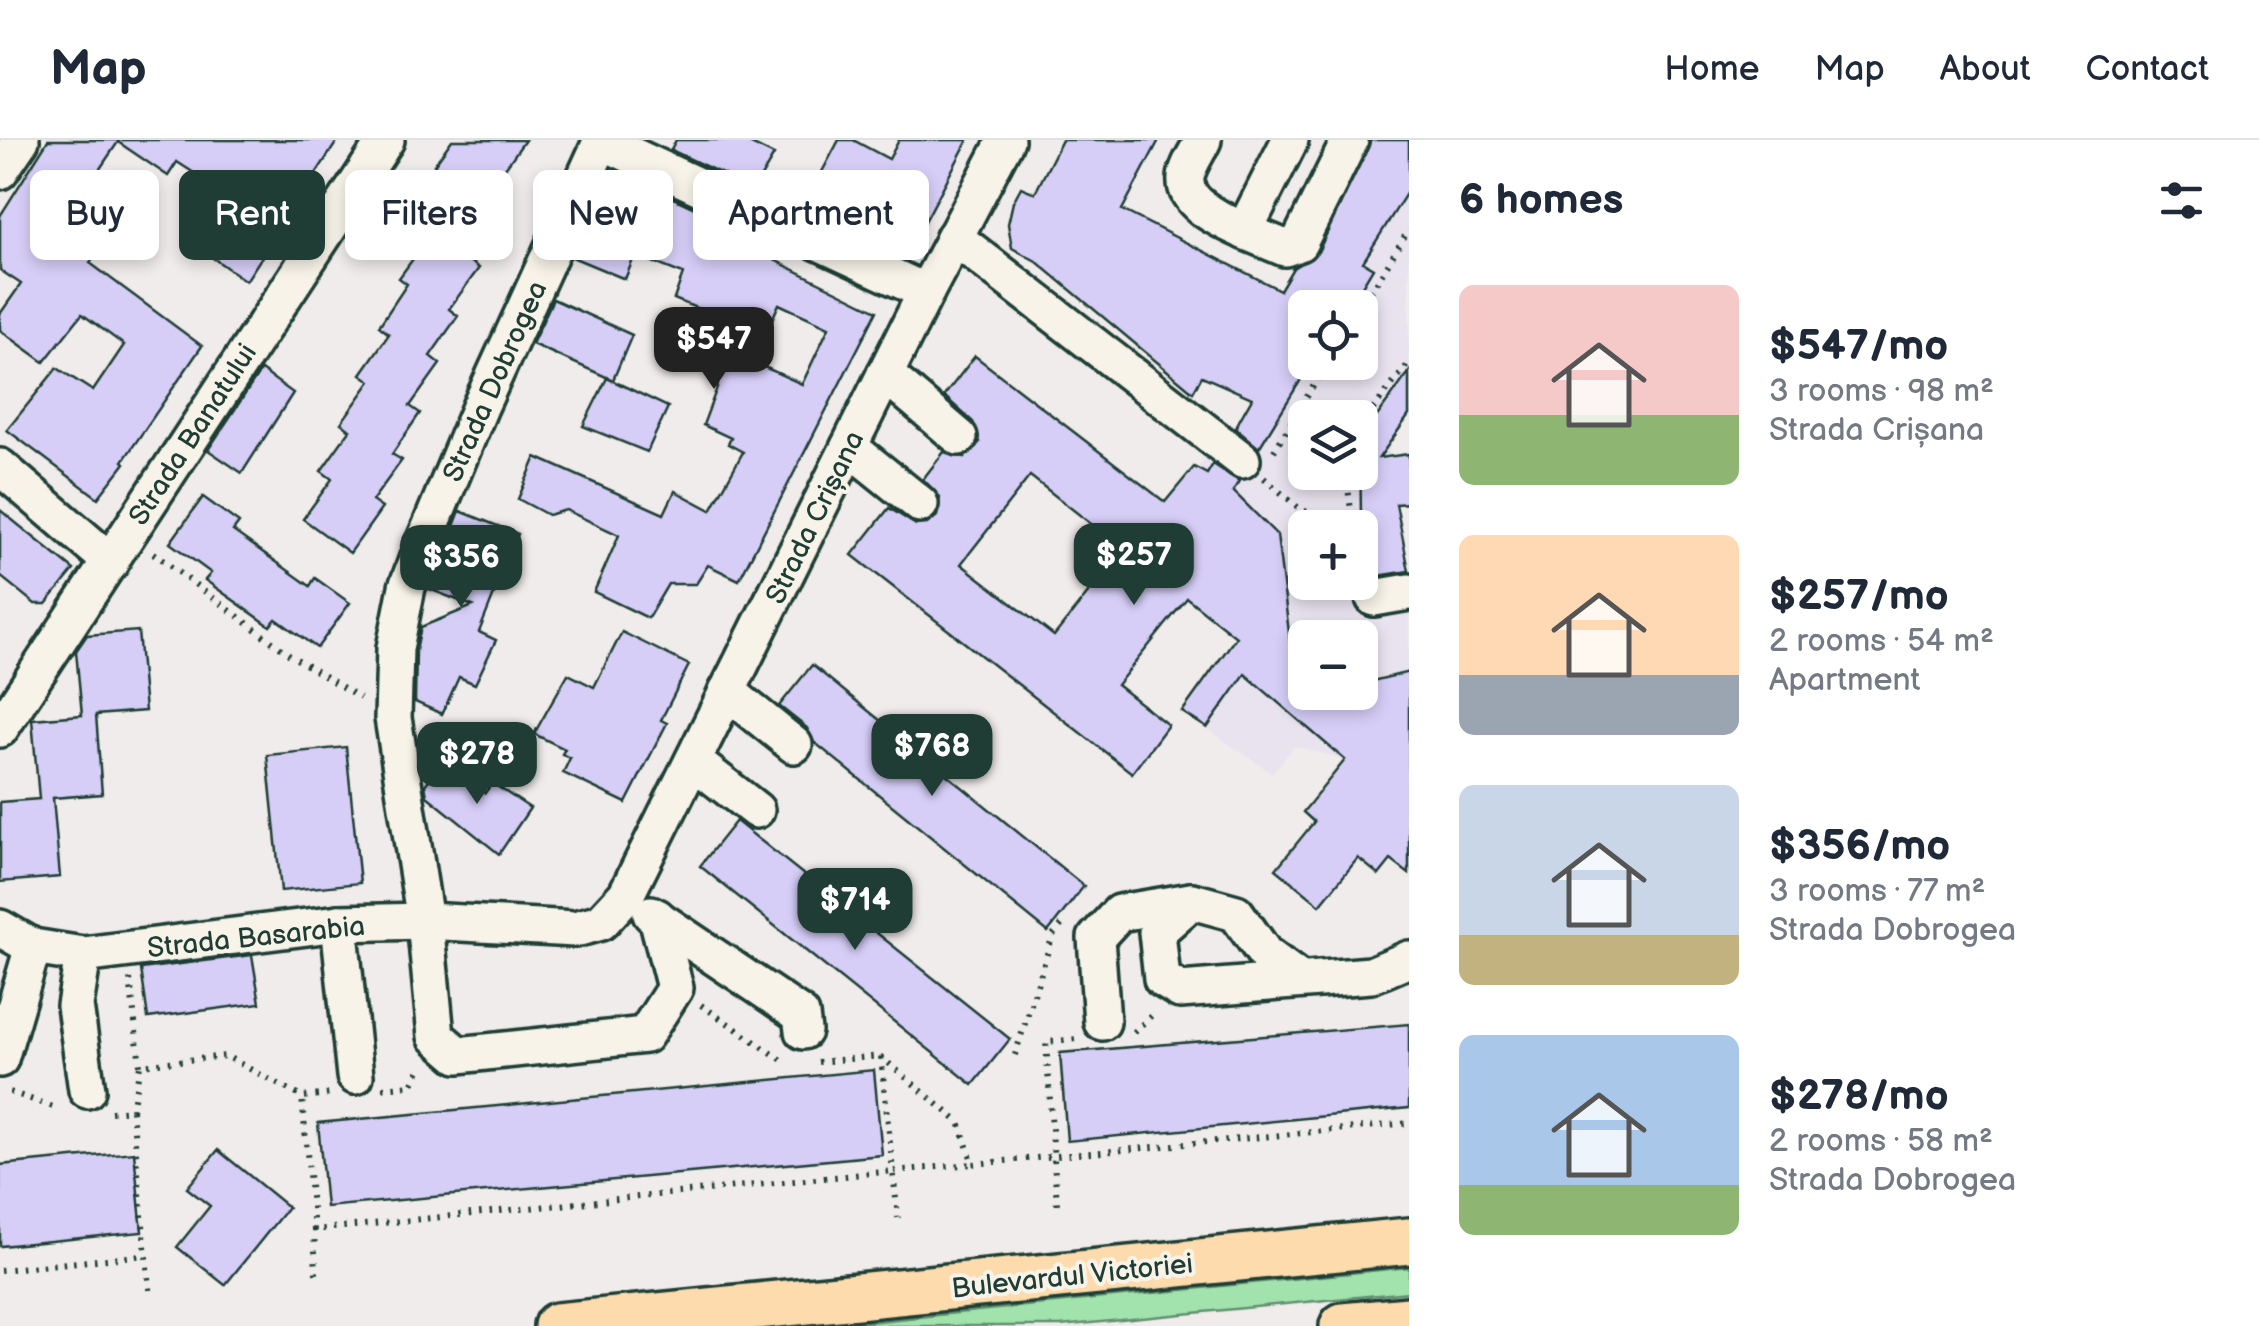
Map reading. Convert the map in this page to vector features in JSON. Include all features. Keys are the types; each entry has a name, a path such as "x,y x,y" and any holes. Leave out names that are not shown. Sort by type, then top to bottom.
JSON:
{"main road":[{"name":"Bulevardul Victoriei","path":"556,1326 701,1319 1409,1242"},
{"path":"1344,1326 1409,1320"}],"street":[{"path":"0,171 21,140"},
{"name":"Strada Banatului","path":"0,729 386,140"},
{"name":"Strada Crișana","path":"626,896 926,292 1006,140"},
{"path":"1204,140 1186,178 1189,191 1204,208 1244,232 1285,248 1298,243 1350,140"},
{"path":"1244,232 1290,140"},
{"name":"Strada Dobrogea","path":"436,1036 425,922 393,718 395,648 407,587 480,407 601,141 926,292"},
{"path":"954,237 1257,465"},
{"path":"885,374 959,437"},
{"path":"849,447 920,504"},
{"path":"0,467 120,548"},
{"path":"727,692 794,745"},
{"path":"692,761 756,810"},
{"path":"626,896 802,1015 805,1047"},
{"name":"Strada Basarabia","path":"0,928 33,947 82,955 339,923 425,922 575,929 601,922 626,896"},
{"path":"1104,1032 1096,938 1119,913 1192,901 1236,912 1265,954 1299,979"},
{"path":"1192,901 1156,932 1162,980 1180,990 1371,975 1409,959"},
{"path":"436,1036 458,1056 645,1035 675,988 657,918"},
{"path":"339,923 356,1086"},
{"path":"0,1059 33,947"},
{"path":"81,1104 76,1006 82,955"}],"path":[{"path":"1372,290 1409,230"},
{"path":"1378,403 1409,363"},
{"path":"1302,510 1257,465 1316,380"},
{"path":"120,548 393,718"},
{"path":"127,951 140,1065 132,1110 150,1298"},
{"path":"675,988 789,1064"},
{"path":"1057,1204 1046,1042 1104,1032 1180,990"},
{"path":"140,1065 226,1056 302,1096 356,1086 412,1085 436,1036"},
{"path":"805,1047 880,1056 959,1122 973,1164"},
{"path":"880,1056 898,1218"},
{"path":"0,1090 132,1110"},
{"path":"302,1096 316,1274"},
{"path":"314,1230 1409,1122"},
{"path":"0,1270 146,1255"}],"shaded area":[{"path":"1409,140 1409,415 1388,446 1409,568 1409,701 1345,760 1295,746 1272,773 1182,712 1255,611 1176,489 1230,435 1288,338 1288,380 1378,380 1378,290 1316,290"}],"green space":[{"path":"1409,1267 1409,1292 1060,1326 829,1326"}],"building":[{"path":"48,140 338,140 318,170 189,170 177,162 168,176 118,142 99,170 30,170 30,260 92,260 90,263 202,346 98,498 7,430 57,368 93,391 124,345 82,314 44,362 0,330 0,314 21,284 0,270 0,216"},
{"path":"452,140 525,140 504,170 441,170 434,165"},
{"path":"676,140 743,140 774,155 765,170 714,170 671,150"},
{"path":"839,140 853,140 889,159 899,140 968,140 929,214 929,170 823,170"},
{"path":"1062,140 1159,140 1122,210 1280,290 1293,268 1318,252 1371,140 1409,140 1409,189 1363,262 1373,268 1360,290 1288,290 1288,380 1301,380 1259,448 1235,428 1252,398 1202,376 1193,392 1036,261 1012,248 1008,224 1013,202 1021,187 1035,193"},
{"path":"673,198 693,207 693,260 774,260 877,311 739,580 708,565 696,584 668,584 648,618 594,592 619,535 566,510 548,515 518,499 536,457 664,514 675,491 711,510 743,452 728,444 731,438 703,425 718,385 714,371 726,347 716,343 726,320 674,299 683,274 648,260 673,260","holes":["779,304 829,327 802,384 753,362"]},
{"path":"216,260 260,260 246,281"},
{"path":"412,260 467,260 479,268 449,309 458,316 430,356 440,364 410,406 420,413 392,454 402,460 372,501 382,508 350,553 303,519 332,479 321,471 350,430 341,423 371,381 361,374 389,334 379,326 407,284 399,278"},
{"path":"579,260 633,260 625,279"},
{"path":"553,299 632,335 613,380 532,344"},
{"path":"975,356 1165,502 1194,467 1207,474 1213,464 1239,481 1233,491 1277,535 1288,625 1288,710 1378,710 1378,680 1409,672 1409,874 1391,860 1379,875 1358,858 1320,905 1276,869 1314,822 1303,812 1345,760 1245,674 1207,728 1182,712 1236,637 1187,598 1117,685 1168,725 1132,773 852,555 889,508 916,525 927,524 937,516 940,497 923,479 944,452 965,457 980,442 973,422 944,396","holes":["1030,476 1123,549 1054,636 961,564"]},
{"path":"261,370 293,393 242,473 208,450"},
{"path":"1409,372 1409,415 1379,458 1409,454 1409,503 1396,504 1409,571 1378,576 1378,510 1361,510 1361,490 1378,490 1378,415"},
{"path":"607,378 668,407 647,452 583,426"},
{"path":"203,497 239,523 233,531 310,586 315,578 350,603 317,648 276,619 270,626 205,580 211,573 170,543"},
{"path":"0,510 74,570 46,604 35,604 0,576"},
{"path":"460,511 518,534 479,632 496,640 475,684 459,677 442,714 415,702 416,650 421,627 473,606 429,589"},
{"path":"138,631 145,711 96,715 102,794 53,798 60,877 0,882 0,802 39,799 32,719 82,715 76,651 87,635"},
{"path":"622,632 689,665 661,720 667,723 626,803 563,773 570,758 562,754 565,749 534,734 568,674 594,687"},
{"path":"812,665 1084,886 1048,932 814,742 807,728 779,706"},
{"path":"346,747 360,883 281,891 267,755"},
{"path":"442,762 485,793 492,783 530,808 499,854 427,796 425,785"},
{"path":"736,821 1010,1039 973,1085 700,866"},
{"path":"252,955 260,1003 148,1018 141,969"},
{"path":"1409,1024 1409,1108 1067,1141 1060,1053"},
{"path":"874,1070 882,1155 326,1207 318,1123"},
{"path":"218,1150 288,1207 225,1285 177,1247 210,1206 187,1188"},
{"path":"134,1152 142,1232 0,1246 0,1165"}]}
